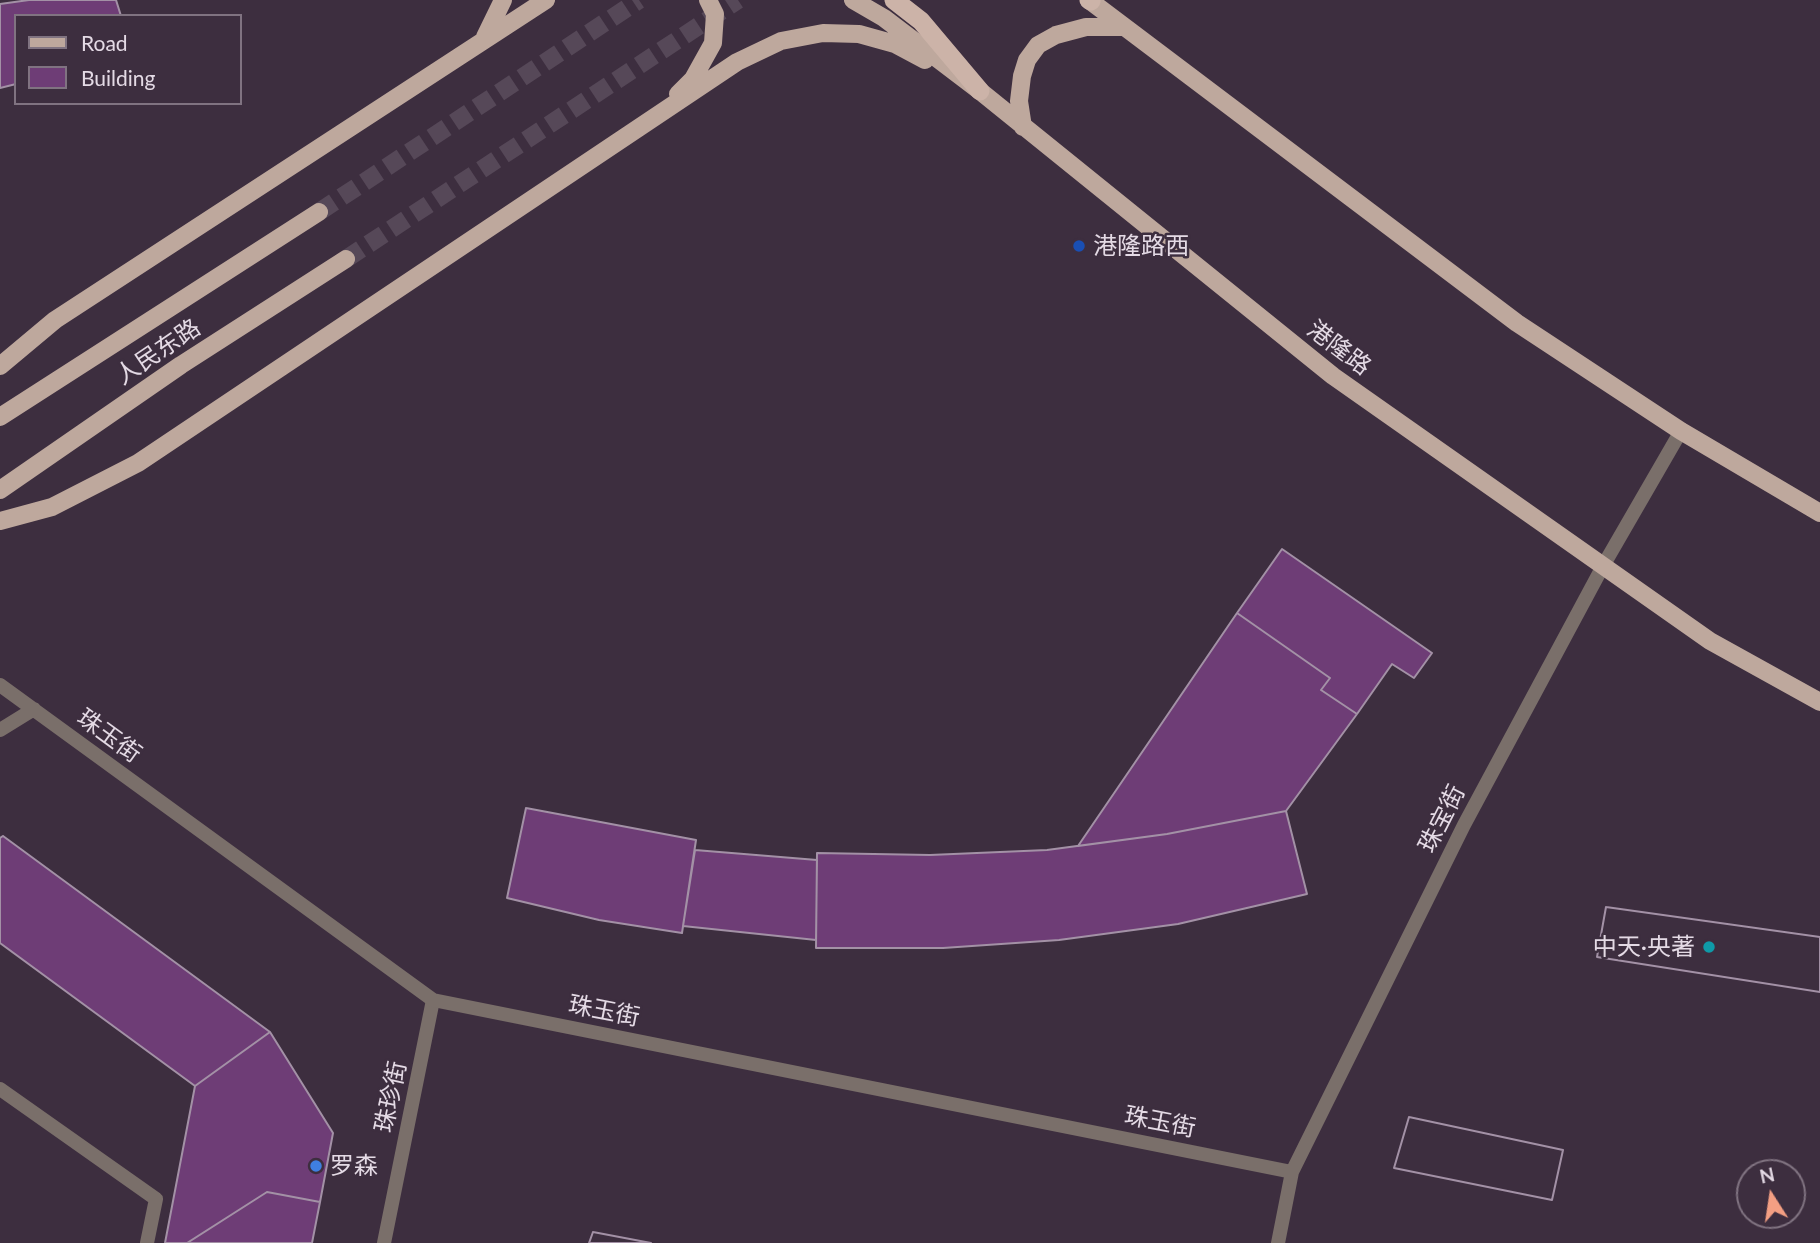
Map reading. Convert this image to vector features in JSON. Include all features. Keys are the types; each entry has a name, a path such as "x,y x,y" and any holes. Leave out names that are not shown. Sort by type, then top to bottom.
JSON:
{"highway":[{"path":"894,0 921,21 980,91"}],"main road":[{"path":"482,43 503,0"},
{"path":"0,366 55,320 546,0"},
{"path":"654,120 693,79 713,43 715,14 708,0"},
{"name":"港隆路","path":"853,0 884,18 980,91 1333,376 1710,641 1820,702"},
{"path":"1090,0 1517,323 1681,431 1820,513"},
{"path":"1023,127 1019,101 1022,76 1027,60 1038,45 1056,35 1086,27 1125,27"},
{"path":"0,521 52,507 138,463 737,62 781,41 823,33 859,34 895,44 980,91"},
{"name":"人民东路","path":"0,417 319,212"},
{"name":"人民东路","path":"0,490 181,365 346,259"}],"street":[{"name":"珠宝街","path":"1278,1243 1292,1172 1464,825 1603,566 1681,431"},
{"name":"珠玉街","path":"0,685 433,1000 1292,1172"},
{"path":"0,730 34,709"},
{"name":"珠珍街","path":"384,1243 433,1000"},
{"path":"0,1089 156,1199 147,1243"}],"building":[{"path":"29,0 116,0 120,14 14,14 14,84 0,88 0,4"},
{"path":"1282,549 1432,653 1414,678 1392,664 1357,714 1321,690 1330,678 1237,613"},
{"path":"1237,613 1330,678 1321,690 1357,714 1286,811 1167,834 1078,846"},
{"path":"526,808 696,840 682,933 599,920 507,898"},
{"path":"1286,811 1307,894 1178,924 1059,940 943,948 816,948 817,853 930,855 1047,850 1167,834"},
{"path":"3,836 270,1032 195,1086 0,943 0,838"},
{"path":"695,850 817,860 816,940 683,926"},
{"name":"中天·央著","path":"1606,907 1820,937 1820,992 1597,957"},
{"name":"中天·央著","path":"1606,907 1820,937 1820,992 1597,957"},
{"path":"270,1032 333,1133 320,1202 267,1192 187,1243 165,1243 195,1086"},
{"path":"1409,1117 1563,1150 1552,1200 1394,1168"},
{"path":"1409,1117 1563,1150 1552,1200 1394,1168"},
{"path":"267,1192 320,1202 312,1243 187,1243"},
{"path":"593,1232 651,1243 589,1243"},
{"path":"593,1232 651,1243 589,1243"}],"tunnel":[{"path":"319,212 639,0"},
{"path":"346,259 738,0"}],"place":[{"name":"港隆路西","path":"1079,246"},
{"name":"中天·央著","path":"1709,947"},
{"name":"罗森","path":"316,1166"}]}
